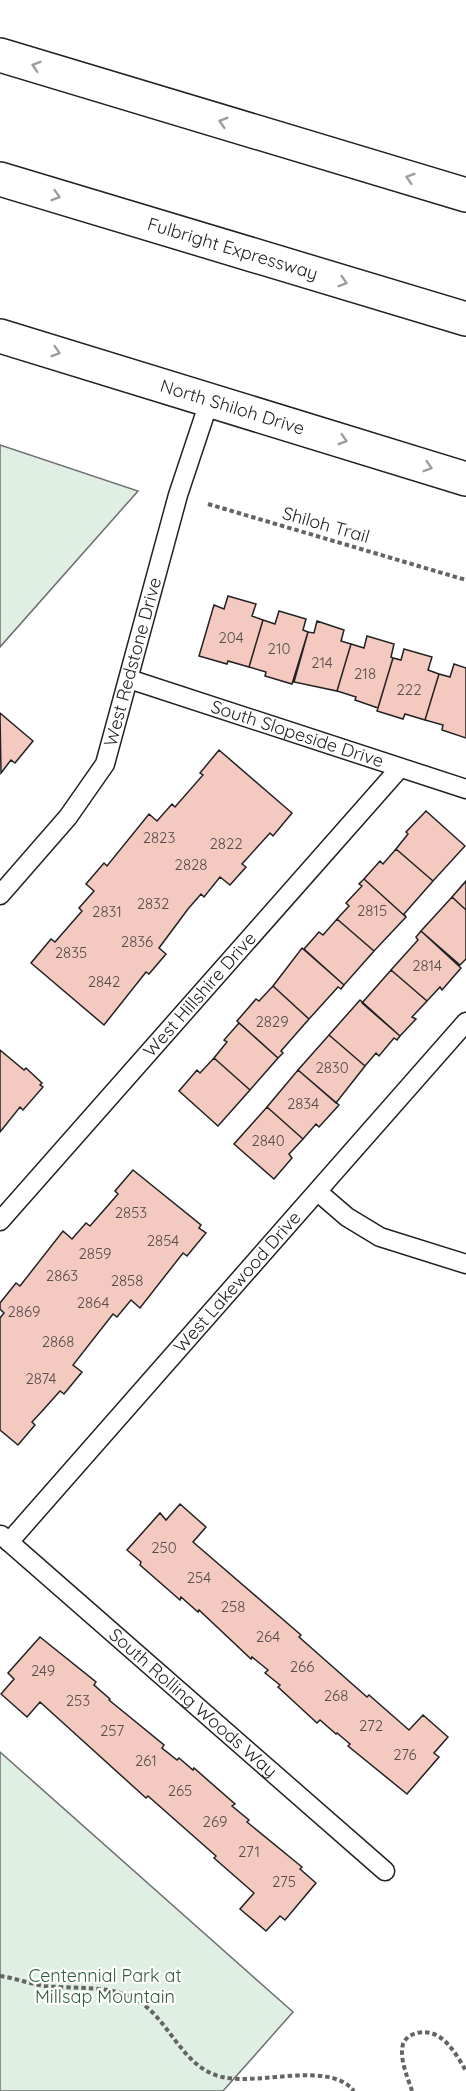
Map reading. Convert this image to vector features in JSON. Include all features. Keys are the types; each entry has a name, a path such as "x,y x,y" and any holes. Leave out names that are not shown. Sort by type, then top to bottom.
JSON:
{"main road":[{"path":"0,56 466,195"},
{"name":"Fulbright Expressway","path":"0,179 466,319"},
{"name":"North Shiloh Drive","path":"0,336 466,479"}],"lane":[{"name":"West Redstone Drive","path":"0,895 68,817 105,764 178,495 210,399"},
{"name":"South Slopeside Drive","path":"129,679 466,789"},
{"name":"West Hillshire Drive","path":"0,1221 399,769"},
{"name":"West Lakewood Drive","path":"5,1538 318,1192 466,1023"},
{"path":"318,1192 347,1217 380,1237 466,1264"},
{"name":"South Rolling Woods Way","path":"5,1538 385,1872"}],"path":[{"name":"Shiloh Trail","path":"178,495 466,580"},
{"path":"0,1976 42,1986 105,1990 132,1997 167,2027 183,2052 195,2063 218,2076 242,2081 323,2076 336,2078 354,2091"},
{"path":"412,2091 404,2068 403,2044 411,2034 422,2032 435,2034 453,2048 466,2071"}],"green space":[{"path":"0,445 138,491 0,647"},
{"name":"Centennial Park at Millsap Mountain","path":"0,1752 293,2012 223,2091 0,2091"}],"building":[{"path":"228,596 256,604 252,616 263,620 249,667 199,656 214,605 224,609"},
{"path":"279,611 306,619 303,630 308,632 292,684 265,676 266,672 249,667 263,620 275,624"},
{"path":"317,621 344,630 341,641 351,644 337,691 294,682 308,632 314,633"},
{"path":"367,636 394,644 391,657 393,658 378,708 337,691 351,644 364,648"},
{"path":"404,649 432,657 428,670 439,674 425,720 405,714 403,719 377,711 393,658 401,660"},
{"path":"454,664 466,668 466,738 442,730 443,725 425,720 439,674 450,677"},
{"path":"0,713 33,741 15,763 11,760 1,773"},
{"path":"219,750 292,813 273,836 270,833 242,864 246,867 230,885 220,877 204,897 201,894 159,948 166,954 149,974 146,972 104,1025 31,963 51,939 55,942 82,911 79,908 94,891 86,884 104,863 107,866 149,814 157,821 172,804 175,807 203,775 200,773"},
{"path":"426,811 465,846 433,881 396,849 408,834 406,832"},
{"path":"396,849 433,881 404,914 406,917 364,879 380,861 383,864"},
{"path":"364,879 406,917 374,951 337,919 349,906 346,903 362,886 359,884"},
{"path":"466,881 466,910 452,897"},
{"path":"452,897 466,910 466,959 460,965 421,931"},
{"path":"337,919 374,951 344,985 304,949 319,932 323,935"},
{"path":"421,931 461,968 442,990 440,987 427,1001 391,970 418,940 416,937"},
{"path":"302,948 344,985 341,989 338,987 309,1019 273,986"},
{"path":"391,970 427,1001 412,1017 416,1019 400,1036 362,1003"},
{"path":"273,986 309,1019 281,1051 283,1053 278,1058 237,1021 256,999 259,1001"},
{"path":"360,1000 400,1036 397,1040 394,1038 379,1056 376,1053 365,1066 329,1035"},
{"path":"239,1023 278,1058 250,1090 214,1058 227,1042 224,1040"},
{"path":"329,1035 365,1066 336,1103 298,1070"},
{"path":"0,1050 24,1070 26,1068 42,1083 40,1085 43,1087 23,1110 20,1107 0,1132"},
{"path":"214,1058 250,1090 218,1126 179,1091 197,1070 200,1073"},
{"path":"298,1070 339,1105 319,1127 316,1124 303,1139 267,1107"},
{"path":"267,1107 303,1139 289,1154 292,1158 274,1179 234,1144"},
{"path":"133,1170 201,1225 199,1228 206,1233 187,1256 183,1253 140,1308 131,1300 117,1317 113,1314 73,1365 82,1372 64,1394 60,1391 32,1422 35,1425 18,1445 0,1430 0,1318 4,1313 0,1309 0,1303 16,1283 20,1286 63,1231 72,1239 86,1223 90,1226 118,1194 115,1191"},
{"path":"180,1504 206,1527 193,1542 301,1635 299,1637 367,1697 369,1695 409,1730 423,1715 448,1737 434,1753 439,1757 407,1794 348,1746 350,1744 337,1733 320,1720 317,1723 265,1673 268,1670 252,1657 251,1659 199,1610 198,1612 181,1597 180,1600 140,1565 141,1562 127,1550 160,1513 166,1520"},
{"path":"40,1637 96,1682 94,1685 109,1700 164,1745 162,1748 193,1770 194,1768 235,1804 232,1806 249,1820 247,1822 302,1867 300,1869 316,1883 285,1920 280,1916 266,1931 240,1909 254,1893 214,1858 216,1856 148,1796 146,1798 40,1702 27,1717 1,1694 14,1679 8,1673"}]}
